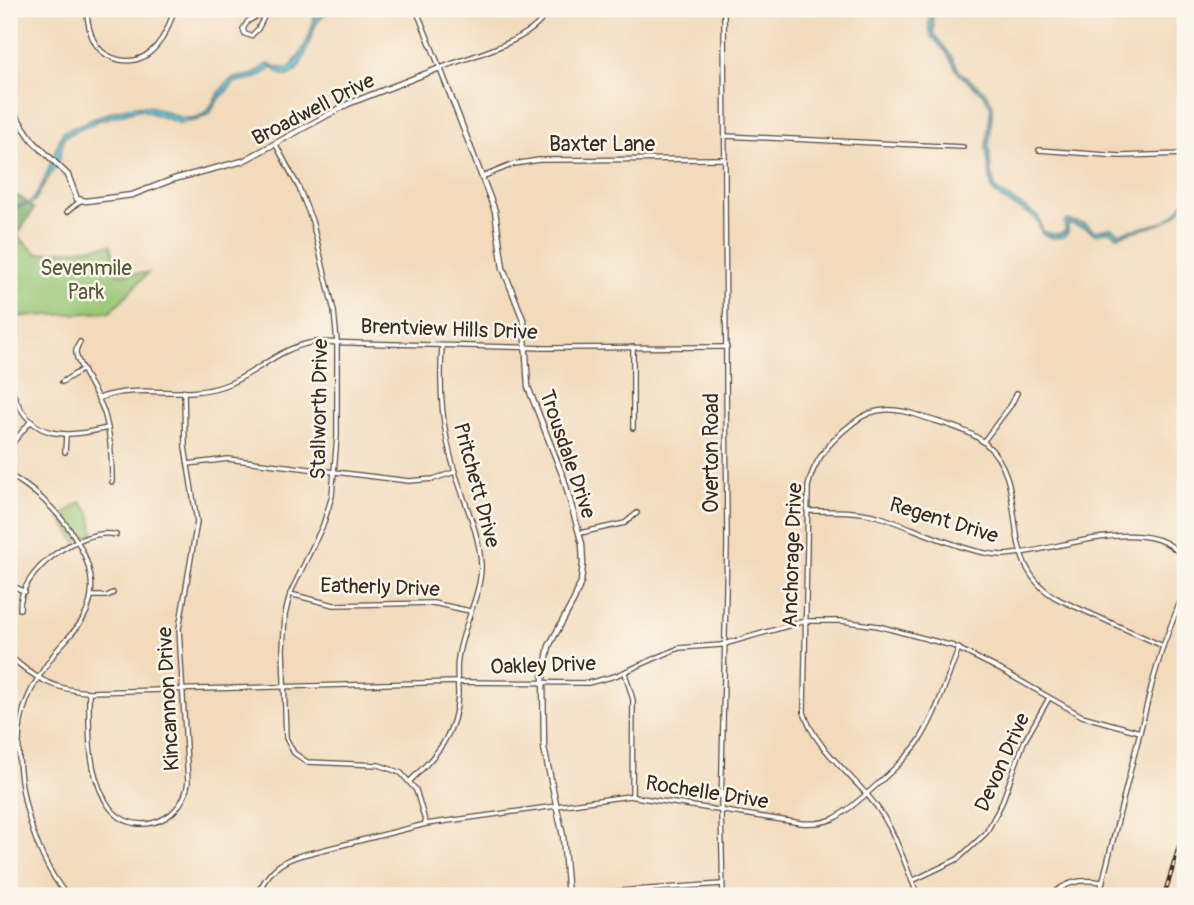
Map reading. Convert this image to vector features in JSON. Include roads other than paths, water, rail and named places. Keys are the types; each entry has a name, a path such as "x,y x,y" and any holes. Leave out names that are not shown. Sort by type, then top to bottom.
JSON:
{"street":[{"path":"86,9 91,35 96,44 107,55 123,61 140,58 154,50 168,27 174,9"},
{"path":"266,13 257,32 251,36 245,34 243,29 246,23 270,9"},
{"path":"390,9 398,9"},
{"path":"416,9 440,68"},
{"name":"Overton Road","path":"723,896 721,811 726,643 727,347 724,9"},
{"name":"Broadwell Drive","path":"80,201 142,192 174,179 243,161 348,104 527,33 542,20 546,10"},
{"name":"Trousdale Drive","path":"440,68 497,217 504,271 522,315 529,392 560,467 580,533 583,561 581,582 549,646 543,683 544,748 563,836 568,895"},
{"path":"9,106 33,141 70,178 80,201 67,212"},
{"path":"9,120 14,117"},
{"path":"725,136 964,147"},
{"name":"Stallworth Drive","path":"276,145 299,188 312,220 334,311 337,342 338,426 332,496 323,526 290,594 283,627 287,741 291,750 301,759 316,763 384,765 410,780"},
{"path":"1039,150 1120,156 1185,154"},
{"name":"Baxter Lane","path":"482,177 514,164 539,159 725,159"},
{"path":"80,342 76,354 99,398 108,428 112,482"},
{"name":"Brentview Hills Drive","path":"99,398 128,391 212,389 234,382 276,354 295,346 316,342 525,348 727,347"},
{"name":"Pritchett Drive","path":"410,780 432,760 448,738 456,715 458,655 481,576 481,562 446,438 440,407 442,346"},
{"path":"633,347 633,428"},
{"path":"62,382 83,369"},
{"name":"Kincannon Drive","path":"89,692 93,771 110,808 120,817 144,824 157,822 172,814 181,804 187,789 179,624 197,522 185,440 184,391"},
{"path":"983,442 1017,393"},
{"path":"14,395 31,421 48,431 65,435 108,428"},
{"name":"Anchorage Drive","path":"918,896 889,825 817,738 807,720 803,703 809,481 817,463 836,439 868,413 886,409 903,411 965,432 983,442 996,455 1005,472 1021,553 1030,575 1048,594 1163,646"},
{"path":"9,452 31,421"},
{"path":"65,435 65,452"},
{"path":"188,464 228,459 409,481 433,479 455,472"},
{"path":"9,475 29,487 61,518 90,568 91,596 83,620 57,650 38,679 23,713 20,743 21,772 37,846 52,876 68,896"},
{"name":"Regent Drive","path":"807,511 867,514 985,553 1002,555 1102,538 1154,538 1177,549 1185,562"},
{"path":"580,533 628,522 637,513"},
{"path":"20,609 25,592 43,563 76,542 95,534 116,535"},
{"path":"9,584 25,592"},
{"path":"1099,896 1163,646 1185,589"},
{"path":"91,596 107,596 113,593"},
{"name":"Eatherly Drive","path":"290,594 334,605 433,603 470,611"},
{"name":"Oakley Drive","path":"9,655 38,679 65,690 89,692 457,682 592,682 625,672 679,648 726,643 805,621 863,623 958,648 1089,719 1140,733"},
{"name":"Rochelle Drive","path":"256,896 270,872 289,859 426,824 556,805 632,796 801,823 817,823 840,815 910,752 923,736 958,648"},
{"path":"625,672 633,700 632,796"},
{"name":"Devon Drive","path":"912,881 958,859 983,837 998,812 1024,742 1049,698"},
{"path":"410,780 418,795 426,824"},
{"path":"1051,896 1070,883 1084,880 1102,881"},
{"path":"547,896 722,884"}],"water":[{"path":"326,9 332,9 316,24 301,62 292,74 284,76 272,68 256,78 235,82 210,113 197,120 180,123 140,109 87,125 64,137 59,160 34,202 9,211 9,208 28,203 35,198 63,132 104,115 136,106 152,107 183,118 202,115 232,79 254,74 267,64 290,68 305,44 314,17"},
{"path":"929,9 932,9 934,34 960,72 986,93 993,104 989,147 991,173 996,190 1038,216 1043,231 1052,234 1066,230 1066,220 1086,224 1094,231 1111,228 1119,233 1164,222 1118,236 1109,231 1095,234 1086,228 1068,223 1068,232 1063,237 1052,238 1042,234 1033,216 1003,200 992,190 986,147 991,107 985,96 959,74 946,52 932,37"}],"railway":[{"path":"1164,896 1185,827"}],"park label":[{"name":"Sevenmile Park","path":"86,280"}]}
